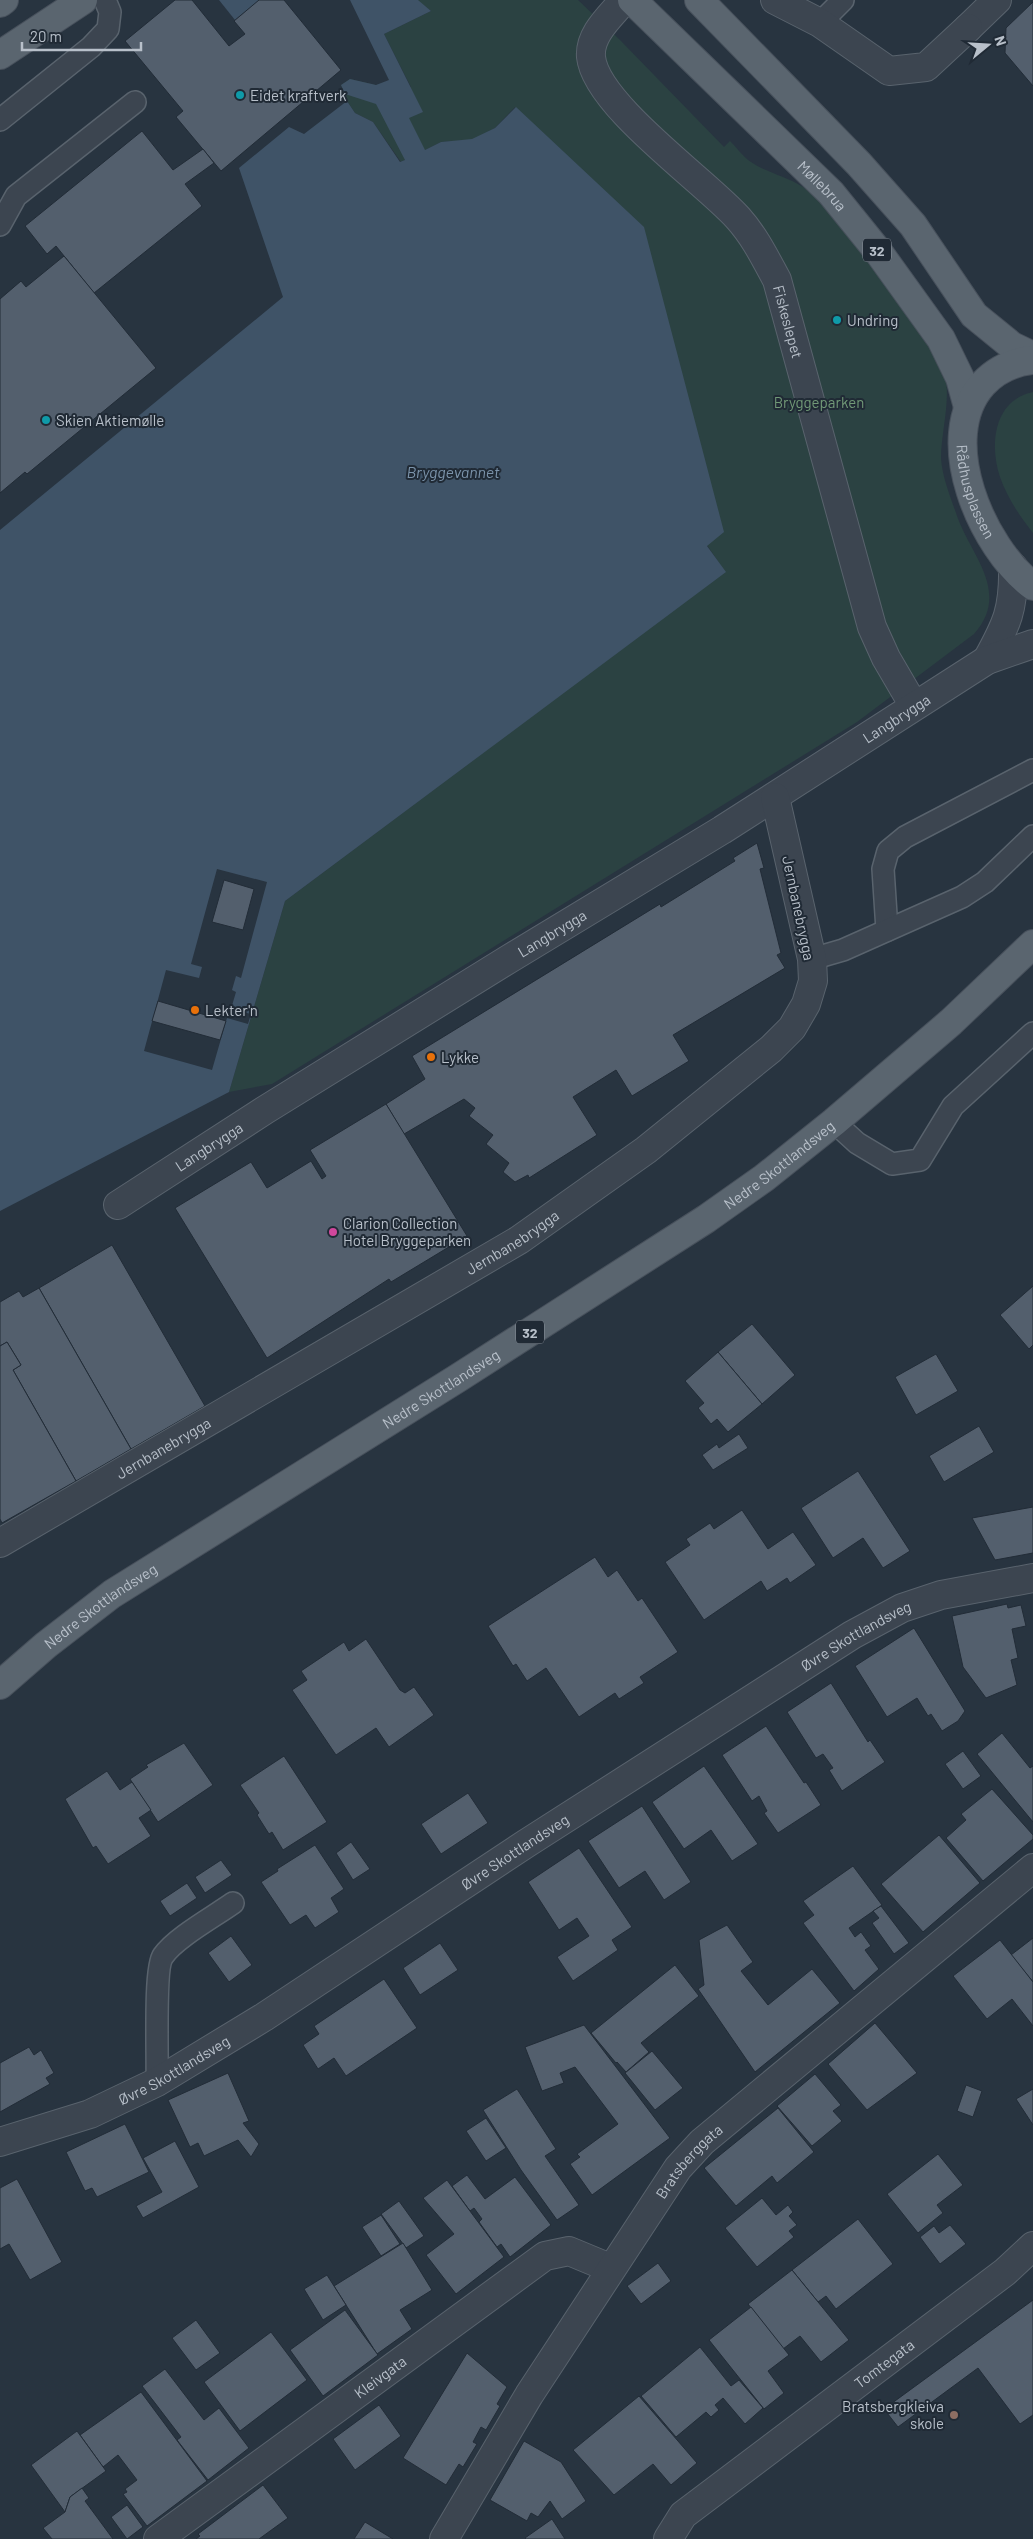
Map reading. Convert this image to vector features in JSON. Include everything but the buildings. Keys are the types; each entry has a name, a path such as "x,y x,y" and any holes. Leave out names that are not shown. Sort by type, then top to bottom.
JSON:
{"main road":[{"path":"0,3 4,0"},
{"path":"0,56 83,0"},
{"name":"Møllebrua","path":"632,0 831,193 877,250 951,358 968,407"},
{"path":"699,0 859,164 913,225 974,315 1012,346 1033,356"},
{"name":"Rådhusplassen","path":"1033,360 1015,364 990,376 978,390 968,407 963,452 967,481 991,536 1013,567 1033,586"},
{"name":"Nedre Skottlandsveg","path":"0,1685 46,1645 112,1594 660,1249 764,1178 834,1122 952,1022 1033,944"}],"street":[{"name":"Fiskeslepet","path":"624,0 593,37 591,58 598,77 603,89 622,110 738,218 759,246 776,280 872,627 886,658 914,706"},
{"path":"775,0 820,23 889,71 926,68 997,0"},
{"name":"Langbrygga","path":"987,660 1006,627 1014,598 1013,567"},
{"name":"Langbrygga","path":"118,1205 399,1026 774,797 987,660 1033,644"},
{"name":"Jernbanebrygga","path":"0,1543 519,1240 646,1150 770,1049 792,1028 806,1004 813,981 812,959 774,797"},
{"name":"Øvre Skottlandsveg","path":"0,2142 90,2114 157,2082 264,2017 527,1842 852,1635 902,1608 941,1595 1033,1578"},
{"name":"Bratsberggata","path":"444,2539 529,2395 610,2268 678,2168 702,2142 1033,1868"},
{"name":"Tomtegata","path":"668,2539 683,2515 1005,2272 1033,2246"},
{"name":"Kleivgata","path":"158,2539 545,2256 570,2251 610,2268"}],"lane":[{"path":"0,120 91,47 108,29 110,12 105,0"},
{"path":"820,23 843,0"},
{"path":"0,225 16,196 135,102"},
{"path":"888,930 883,868 888,850 904,837 1033,770"},
{"path":"812,959 843,950 962,897 985,882 1033,836"},
{"path":"834,1122 857,1143 892,1164 920,1160 953,1106 1033,1033"},
{"path":"157,2082 161,1958 170,1947 234,1903"}],"green space":[{"name":"Bryggeparken","path":"417,0 578,0 620,40 724,147 730,141 748,160 803,187 834,214 865,249 931,347 944,372 947,392 941,448 943,472 962,528 984,573 989,603 985,618 974,634 857,722 272,1084 229,1092 285,901 725,572 707,545 515,107 495,128 472,140 441,142 401,162 373,122 355,113 347,101 341,85 350,79 376,85 389,81 411,87 384,34 431,11"},
{"path":"1033,392 1033,533 1006,492 1000,477 995,451 995,438 998,425 1010,404 1020,397"}],"water":[{"path":"219,0 260,0 235,20"},
{"name":"Bryggevannet","path":"350,0 418,0 431,11 384,34 423,112 409,118 425,150 441,142 472,139 495,128 516,107 644,227 724,532 707,546 726,572 285,901 229,1092 0,1211 0,530 283,297 239,168 289,127 304,134 347,101 355,113 373,122 400,162 405,160 376,104 345,94 341,85 350,79 376,85 389,80"}],"pier":[{"path":"217,869 267,882 241,978 236,976 232,990 236,992 231,1009 251,1014 248,1024 227,1018 212,1070 144,1051 166,970 199,978 202,967 191,964"}],"place":[{"name":"Eidet kraftverk","path":"240,95"},
{"name":"Undring","path":"837,320"},
{"name":"Skien Aktiemølle","path":"46,420"},
{"name":"Lekter'n","path":"195,1010"},
{"name":"Lykke","path":"431,1057"},
{"name":"Clarion Collection Hotel Bryggeparken","path":"333,1232"},
{"name":"Bratsbergkleiva skole","path":"954,2415"}]}
